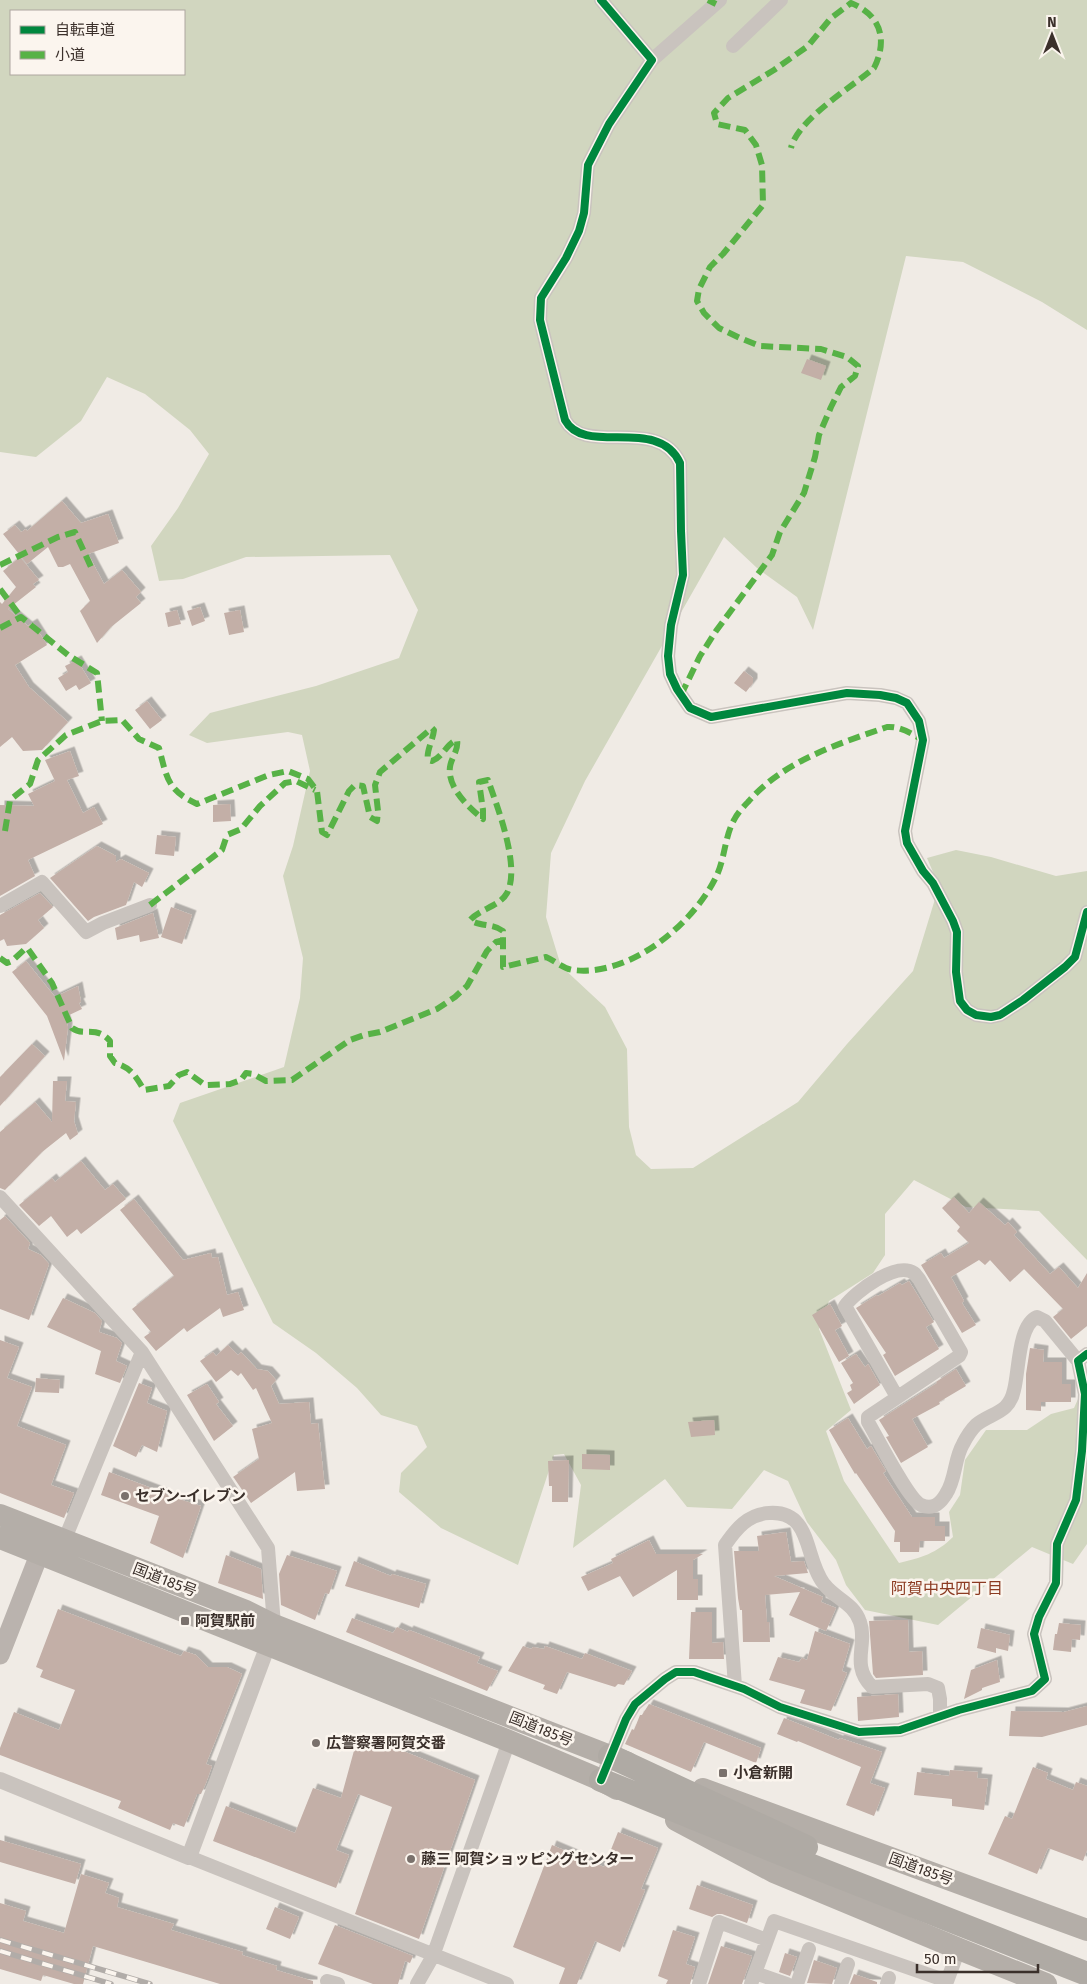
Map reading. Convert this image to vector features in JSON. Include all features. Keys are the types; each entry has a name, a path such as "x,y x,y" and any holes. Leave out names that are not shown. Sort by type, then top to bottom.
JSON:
{"highway":[{"name":"国道185号","path":"0,1515 50,1543 271,1635 509,1741 602,1780 774,1872 1046,1984"},
{"name":"国道185号","path":"0,1538 50,1543"},
{"name":"国道185号","path":"271,1635 817,1830 1087,1930"},
{"path":"610,1756 796,1843 1010,1936 1087,1974"},
{"path":"602,1780 1010,1936 1087,1957"}],"main road":[{"path":"0,1655 50,1543"}],"street":[{"path":"601,0 652,60"},
{"path":"720,0 652,60 609,124 588,165 584,213 579,231 566,258 541,298 540,306 540,320 565,420 568,426 582,435 653,440 669,448 676,454 680,463 680,531 683,575 671,626 668,656 670,674 676,689 690,708 711,717 847,693 880,695 896,698 907,703 919,721 923,740 905,830 907,843 922,871 933,883 954,921 957,932 956,972 960,1001 967,1010 976,1015 1000,1015 1066,967 1075,957 1087,912"},
{"path":"733,46 781,0"},
{"path":"0,906 42,882 86,932 150,905"},
{"path":"0,1197 142,1352 268,1548 271,1635 189,1857"},
{"path":"602,1780 626,1719 635,1704 676,1672 694,1672 735,1686 780,1707 859,1732 900,1730 940,1716 1032,1691 1045,1679 1034,1634 1039,1617 1056,1583 1057,1544 1076,1500 1082,1450 1085,1394 1083,1358 1044,1321 1037,1317 1032,1319 1027,1324 1014,1390 1010,1401 1003,1410 976,1425 962,1444 948,1492 940,1504 931,1507 920,1504 909,1493 868,1422 868,1416 897,1397 959,1356 961,1352 919,1279 914,1273 903,1270 890,1273 876,1281 845,1306 897,1397"},
{"path":"50,1543 142,1352"},
{"path":"735,1686 725,1545 736,1528 748,1520 763,1513 780,1512 795,1520 806,1540 817,1573 824,1585 853,1608 861,1622 861,1666 865,1680 872,1687 928,1684 938,1688 940,1716"},
{"path":"417,1984 433,1956 509,1741"},
{"path":"0,1780 433,1956 507,1984"},
{"path":"787,1984 753,1979 774,1921 946,1982 959,1949"},
{"path":"698,1984 719,1922 767,1940"},
{"path":"797,1984 809,1949"},
{"path":"841,1984 848,1964"}],"green space":[{"path":"0,0 1087,0 1087,330 1042,302 963,262 906,256 813,630 797,597 757,568 724,537 585,781 551,853 546,917 561,966 605,1007 627,1049 629,1127 636,1155 651,1169 693,1168 798,1102 913,971 939,886 927,858 956,850 991,857 1056,876 1087,871 1087,1260 1039,1211 966,1207 914,1180 885,1214 885,1255 873,1273 829,1301 819,1329 851,1410 826,1431 844,1481 899,1563 928,1554 941,1547 953,1537 949,1512 960,1495 965,1460 986,1430 1027,1430 1051,1414 1074,1408 1087,1379 1087,1544 1073,1564 1032,1547 938,1625 865,1610 846,1585 836,1560 807,1522 788,1481 764,1470 732,1509 687,1507 665,1479 573,1548 581,1485 564,1454 554,1455 518,1565 441,1528 399,1492 401,1473 427,1447 417,1426 381,1415 357,1388 316,1353 273,1323 173,1121 180,1103 284,1067 300,998 303,958 283,876 293,846 310,771 302,735 288,732 207,743 189,735 210,713 316,686 399,658 418,610 390,555 246,557 183,579 159,581 151,546 178,508 209,454 190,430 145,394 107,377 81,421 36,457 0,452"}],"building":[{"path":"807,359 826,366 821,380 801,373"},
{"path":"62,501 81,523 108,514 119,543 88,554 104,584 122,570 141,592 136,597 141,603 111,627 97,643 80,611 90,601 70,564 58,567 48,547 27,564 3,534 15,525 21,532 26,529 27,531"},
{"path":"20,557 39,580 33,584 36,587 8,609 28,626 33,623 47,645 15,665 29,687 68,722 42,750 23,751 12,737 0,747 0,602 2,604 16,587 3,571"},
{"path":"200,607 205,621 192,626 187,611"},
{"path":"177,610 181,624 168,627 165,613"},
{"path":"240,610 244,632 229,635 224,613"},
{"path":"77,660 91,683 79,690 76,685 66,691 58,678 68,672 65,666"},
{"path":"744,671 753,678 753,683 746,692 734,683"},
{"path":"147,701 162,720 150,729 135,710"},
{"path":"70,751 79,776 67,780 83,813 94,807 103,824 28,860 35,876 0,896 0,805 34,806 28,794 55,781 45,760"},
{"path":"230,804 231,821 213,822 213,805"},
{"path":"157,835 176,837 174,856 155,854"},
{"path":"97,846 116,856 116,862 121,859 149,873 142,887 134,882 126,905 88,921 50,878"},
{"path":"40,893 53,907 38,920 44,928 26,944 7,946 4,939 0,941 0,915"},
{"path":"171,907 192,915 182,944 161,937"},
{"path":"153,913 159,938 140,942 139,935 117,940 115,928"},
{"path":"26,961 55,997 78,986 81,1002 79,1003 82,1009 65,1017 68,1027 64,1061 47,1016 12,972"},
{"path":"32,1044 45,1056 0,1106 0,1077"},
{"path":"53,1081 67,1081 65,1101 76,1102 74,1121 78,1134 70,1140 66,1133 42,1152 5,1190 0,1188 0,1132 35,1102 52,1122"},
{"path":"81,1161 105,1190 113,1184 126,1199 81,1234 77,1229 67,1237 51,1216 39,1226 19,1205 52,1178 55,1182"},
{"path":"954,1197 969,1213 979,1202 1005,1225 1008,1222 1017,1232 1014,1235 1050,1274 1059,1267 1078,1288 1087,1273 1087,1326 1071,1339 1053,1317 1063,1309 1024,1269 1010,1282 990,1260 985,1265 979,1260 951,1277 964,1301 962,1303 976,1325 962,1333 921,1265 941,1253 944,1258 969,1243 957,1231 960,1227 942,1208"},
{"path":"134,1199 183,1260 211,1253 212,1258 218,1257 227,1295 238,1292 244,1310 223,1317 220,1308 187,1332 184,1328 156,1351 144,1337 151,1332 132,1309 174,1276 120,1210"},
{"path":"5,1216 30,1243 28,1249 41,1255 49,1264 29,1320 0,1309 0,1220"},
{"path":"909,1281 934,1322 926,1327 939,1349 895,1376 883,1355 886,1353 856,1308 900,1283 902,1285"},
{"path":"63,1298 95,1313 102,1321 99,1332 117,1338 122,1343 116,1361 127,1366 120,1383 95,1374 101,1351 47,1327"},
{"path":"830,1304 842,1326 835,1330 849,1356 839,1362 812,1315"},
{"path":"0,1340 19,1347 7,1378 32,1387 17,1426 66,1445 51,1485 74,1493 64,1518 0,1493"},
{"path":"228,1345 238,1355 241,1352 257,1369 268,1371 276,1380 271,1386 279,1404 309,1402 311,1424 318,1423 325,1489 297,1491 295,1472 251,1503 233,1477 259,1459 252,1429 272,1423 256,1388 253,1390 241,1373 238,1376 231,1370 216,1382 200,1361 213,1352 216,1356"},
{"path":"1030,1348 1044,1350 1043,1362 1062,1362 1062,1384 1071,1384 1071,1402 1041,1402 1041,1411 1026,1410 1026,1374"},
{"path":"856,1354 865,1367 868,1364 880,1385 854,1404 847,1393 852,1390 850,1385 853,1383 841,1363"},
{"path":"956,1369 966,1386 939,1402 940,1404 912,1419 928,1447 901,1463 886,1437 889,1436 879,1420"},
{"path":"36,1378 60,1380 59,1393 35,1392"},
{"path":"139,1383 152,1388 147,1403 167,1411 157,1452 142,1445 136,1457 113,1446"},
{"path":"207,1384 219,1402 216,1404 233,1426 214,1441 187,1395"},
{"path":"848,1418 867,1449 871,1446 886,1471 883,1473 912,1517 935,1517 935,1526 945,1526 945,1541 920,1541 919,1552 900,1552 900,1542 894,1542 895,1531 855,1474 829,1430"},
{"path":"714,1420 715,1435 691,1437 688,1422"},
{"path":"582,1454 610,1455 610,1470 582,1469"},
{"path":"569,1460 568,1502 552,1502 552,1486 549,1486 548,1461"},
{"path":"109,1472 166,1495 201,1506 183,1558 150,1543 159,1516 101,1495"},
{"path":"786,1532 791,1562 804,1561 808,1573 774,1576 823,1597 821,1602 836,1608 826,1631 789,1615 800,1592 765,1595 770,1642 743,1642 742,1610 740,1610 738,1598 734,1551 759,1551 757,1536"},
{"path":"649,1540 656,1554 703,1554 693,1560 693,1579 698,1579 698,1600 677,1600 677,1570 633,1597 620,1576 588,1591 581,1577 613,1563 611,1559"},
{"path":"226,1555 261,1569 263,1599 218,1583"},
{"path":"287,1555 337,1571 329,1594 325,1593 315,1620 281,1605 279,1574"},
{"path":"354,1561 391,1576 392,1574 426,1584 419,1608 345,1586"},
{"path":"58,1609 181,1656 184,1651 196,1655 208,1667 227,1667 242,1674 206,1764 212,1766 206,1783 201,1794 197,1794 184,1827 173,1823 170,1830 118,1808 121,1801 0,1755 0,1748 14,1712 59,1730 75,1690 40,1677 43,1670 36,1667"},
{"path":"691,1612 712,1612 712,1643 723,1642 724,1659 689,1659"},
{"path":"352,1618 393,1633 397,1627 408,1632 409,1630 480,1657 477,1663 498,1671 487,1691 346,1632"},
{"path":"908,1620 909,1652 922,1651 923,1675 876,1678 873,1674 869,1621"},
{"path":"1059,1623 1081,1625 1080,1640 1072,1639 1071,1652 1053,1650 1055,1634 1057,1634"},
{"path":"981,1628 1010,1635 1008,1651 996,1648 996,1653 977,1648"},
{"path":"815,1631 850,1644 842,1671 847,1673 831,1711 800,1703 805,1690 769,1680 778,1657 799,1662 802,1658 807,1660"},
{"path":"523,1646 531,1649 533,1647 544,1649 545,1646 582,1659 585,1653 632,1671 624,1685 618,1684 615,1687 567,1672 557,1694 543,1689 545,1685 508,1671"},
{"path":"997,1660 1000,1682 982,1688 982,1690 964,1699 971,1670"},
{"path":"898,1694 899,1717 858,1721 857,1697"},
{"path":"649,1704 761,1748 756,1763 704,1742 691,1772 625,1744 632,1729 634,1730 640,1715 642,1715"},
{"path":"1087,1706 1087,1725 1042,1737 1009,1736 1011,1711 1064,1712"},
{"path":"784,1718 839,1740 840,1738 882,1752 870,1783 885,1788 874,1816 846,1805 861,1767 777,1734"},
{"name":"藤三 阿賀ショッピングセンター","path":"371,1738 475,1780 419,1939 355,1914 392,1807 358,1794 336,1850 349,1855 336,1888 213,1841 226,1806 295,1833 313,1788 341,1798 355,1747 367,1750"},
{"path":"1033,1767 1048,1773 1046,1779 1073,1790 1076,1782 1087,1786 1087,1850 1083,1861 1048,1848 1037,1874 988,1854 1005,1816 1012,1819"},
{"path":"950,1770 978,1772 977,1778 988,1779 984,1810 952,1806 952,1799 914,1795 917,1772 949,1776"},
{"path":"618,1832 658,1848 641,1889 645,1890 620,1952 595,1941 577,1984 559,1984 565,1968 513,1947 552,1845 604,1867"},
{"path":"0,1840 81,1864 75,1884 0,1862"},
{"path":"81,1874 109,1883 105,1893 119,1898 117,1907 174,1924 171,1930 243,1952 242,1955 277,1966 276,1970 313,1981 313,1984 220,1984 93,1946 83,1984 74,1984 43,1975 41,1981 0,1969 0,1903 26,1911 23,1921 64,1933"},
{"path":"697,1885 753,1905 747,1923 722,1914 712,1917 689,1909"},
{"path":"275,1907 299,1917 290,1939 266,1929"},
{"path":"335,1925 413,1956 410,1963 405,1961 398,1984 373,1984 318,1964"},
{"path":"673,1930 695,1937 686,1964 695,1967 690,1984 666,1984 668,1980 658,1976"},
{"path":"721,1946 752,1956 742,1984 708,1984"},
{"path":"785,1953 797,1957 790,1976 779,1972"},
{"path":"814,1960 837,1968 832,1984 807,1983"},
{"path":"854,1974 877,1982 877,1984 850,1984"}],"railway":[{"path":"0,1940 150,1984"},
{"path":"0,1951 111,1984"}],"marked path":[{"path":"708,0 716,4"},
{"path":"681,695 700,656 716,631 772,555 780,532 804,493 815,457 819,435 831,407 841,387 855,376 858,366 847,357 821,349 760,346 740,338 719,328 704,313 697,301 699,289 710,267 763,205 762,165 756,145 745,130 717,124 714,113 728,98 774,70 808,46 831,18 851,3 869,14 879,30 881,48 874,68 815,115 804,126 791,148"},
{"path":"0,565 58,537 75,532 91,567"},
{"path":"0,589 21,617"},
{"path":"0,628 21,617 68,655 97,673 102,721"},
{"path":"5,831 10,800 30,784 38,760 66,735 102,721 122,720 139,739 159,748 164,767 174,788 187,799 197,804 269,775 288,771 308,779 317,791 322,832 327,835 349,791 355,785 363,786 370,817 377,821 378,811 375,785 380,772 432,728 434,730 428,760 436,759 450,744 457,740 457,747 450,767 450,774 455,789 465,803 483,819 479,782 488,780 502,820 510,853 511,882 507,893 500,901 470,920 503,931 503,967 546,957 563,967 573,970 595,970 616,965 638,956 658,944 693,912 717,875 735,818 744,806 778,775 831,747 887,727 901,729 923,740"},
{"path":"150,905 222,850 227,835 241,829 260,806 285,783 296,781 315,790"},
{"path":"0,958 7,963 12,961 26,948 28,949 52,983 72,1028 81,1032 95,1032 105,1036 110,1041 110,1056 115,1063 129,1070 144,1090 169,1086 179,1075 187,1072 205,1085 230,1084 241,1080 246,1073 253,1074 266,1081 292,1080 350,1040 380,1032 437,1009 467,986 487,951 496,942 504,940"}],"cycle path":[{"path":"601,0 652,60 609,124 588,165 584,213 579,231 566,258 541,298 540,320 565,420 575,431 588,436 639,438 656,441 670,449 680,463 683,575 671,625 668,656 670,674 677,689 690,708 711,717 847,693 880,695 896,698 907,703 919,721 923,740 905,831 907,843 923,871 933,883 953,921 957,932 956,972 960,1001 967,1010 976,1015 991,1017 1000,1015 1023,1000 1065,967 1075,957 1087,912"},
{"path":"601,1780 626,1719 635,1704 676,1672 694,1672 744,1689 780,1707 859,1732 900,1730 959,1710 1032,1691 1045,1679 1034,1634 1039,1617 1056,1583 1057,1544 1076,1500 1082,1451 1085,1394 1078,1361 1087,1354"}],"place":[{"name":"セブン-イレブン","path":"125,1496"},
{"name":"阿賀駅前","path":"185,1621"},
{"name":"広警察署阿賀交番","path":"316,1743"},
{"name":"小倉新開","path":"723,1773"},
{"name":"藤三 阿賀ショッピングセンター","path":"411,1859"}],"district":[{"name":"阿賀中央四丁目","path":"947,1588"}]}
